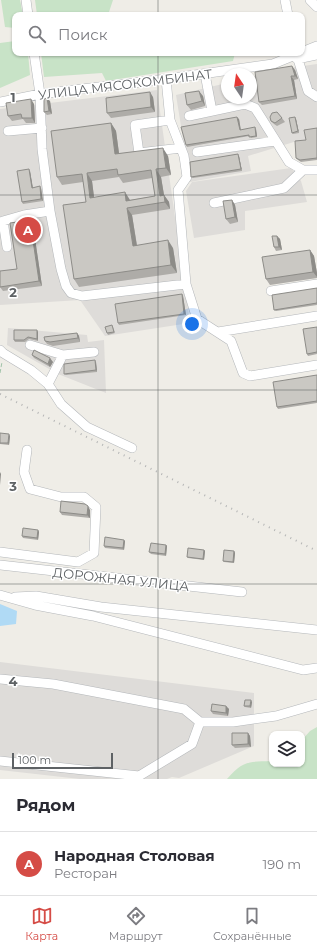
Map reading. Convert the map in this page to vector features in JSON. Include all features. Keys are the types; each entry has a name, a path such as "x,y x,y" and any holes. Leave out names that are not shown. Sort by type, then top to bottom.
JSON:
{"street":[{"path":"26,0 28,12"},
{"path":"285,0 287,12"},
{"path":"310,0 317,7"},
{"path":"305,51 317,46"},
{"path":"305,54 317,55"},
{"path":"34,56 40,94 42,149 50,211 61,269 66,286 71,293 82,296 186,284"},
{"name":"УЛИЦА МЯСОКОМБИНАТ","path":"0,102 40,94 205,74 273,64 293,56"},
{"path":"299,56 308,91 317,97"},
{"path":"205,74 212,111"},
{"path":"166,79 170,120 184,156 187,177 178,190 186,284 197,319 231,341 243,373 250,376 317,365"},
{"path":"189,116 245,104 255,108 289,162 303,170 317,170"},
{"path":"170,120 136,125 139,153 181,148"},
{"path":"8,131 42,128"},
{"path":"197,152 275,141"},
{"path":"214,203 284,188 303,170"},
{"path":"7,247 2,221 24,214 50,211"},
{"path":"271,291 317,284"},
{"path":"218,332 317,316"},
{"path":"30,345 63,355 94,352"},
{"path":"1,352 31,370 48,384 61,404 87,427 132,448"},
{"path":"48,384 63,355"},
{"path":"0,552 78,562 94,553 96,507 84,498 61,497 30,489 24,472 27,450"},
{"name":"ДОРОЖНАЯ УЛИЦА","path":"0,565 242,592"},
{"path":"4,596 36,596 101,607 317,630"},
{"path":"4,596 35,605 93,616 303,670 317,668"},
{"path":"0,679 53,684 184,710 200,722 233,722 276,716 317,704"},
{"path":"0,761 139,776 192,744 200,722"}],"path":[{"path":"0,373 2,369 1,352"}],"shaded area":[{"path":"317,64 317,139 297,141 248,156 251,171 190,182 176,95 221,84 221,104 257,104 257,76 289,68"},
{"path":"157,90 190,323 105,336 80,300 0,305 0,109"},
{"path":"291,168 301,181 307,202 245,211 245,230 194,238 186,191 192,182"},
{"path":"8,328 87,335 88,342 104,340 106,393 58,374 7,345"},
{"path":"0,662 254,693 254,746 179,778 80,779 0,770"}],"green space":[{"path":"1,0 20,0 22,12 12,12 12,28 5,27"},
{"path":"35,0 113,0 109,12 37,12"},
{"path":"12,41 12,56 28,56 30,75 0,88 0,43"},
{"path":"41,56 234,56 233,61 106,81 102,73 44,77"},
{"path":"317,727 317,779 227,779 242,765 252,762 269,761 269,767 305,767 305,737 310,731"}],"water":[{"path":"0,604 17,611 16,624 0,626"}],"building":[{"path":"292,66 295,76 291,76 295,96 259,102 257,72"},
{"path":"199,91 202,101 187,105 185,93"},
{"path":"150,92 151,107 107,113 106,98"},
{"path":"47,98 49,111 44,112 44,99"},
{"path":"31,99 32,118 22,118 21,114 8,116 6,103"},
{"path":"277,112 282,118 275,123 271,121 270,117 272,113"},
{"path":"237,117 240,130 255,127 256,136 249,137 249,135 186,145 181,127"},
{"path":"295,117 298,131 292,133 289,118"},
{"path":"111,123 115,154 163,148 166,168 156,169 160,196 164,195 165,202 127,208 133,246 168,240 171,265 74,279 63,205 86,202 82,174 57,177 51,131","holes":["117,169 118,175 151,170 155,196 126,201 125,192 90,198 87,173"]},
{"path":"317,128 317,158 300,160 296,158 295,141 306,140 304,130"},
{"path":"238,154 241,169 191,177 190,162"},
{"path":"29,169 32,188 40,186 41,199 22,202 17,171"},
{"path":"232,200 235,217 226,219 223,201"},
{"path":"30,220 39,281 0,287 0,271 17,269 10,223"},
{"path":"272,236 277,236 279,247 274,247"},
{"path":"310,250 313,272 266,279 262,257"},
{"path":"317,288 317,303 274,310 272,295"},
{"path":"182,294 184,314 118,323 115,304"},
{"path":"112,325 114,332 107,333 105,327"},
{"path":"317,327 317,352 307,354 303,329"},
{"path":"14,330 37,330 37,339 28,337 24,340 14,340"},
{"path":"77,333 78,338 50,342 45,341 44,337"},
{"path":"34,350 50,358 48,364 32,355"},
{"path":"95,360 96,370 64,374 64,364"},
{"path":"317,375 317,401 277,407 273,382"},
{"path":"0,433 9,434 8,443 0,443"},
{"path":"61,501 85,504 88,506 87,515 60,512"},
{"path":"23,528 38,530 37,538 22,536"},
{"path":"105,537 124,540 123,548 104,546"},
{"path":"151,543 166,545 165,554 149,552"},
{"path":"188,548 204,550 203,559 187,557"},
{"path":"224,550 234,551 233,562 223,561"},
{"path":"245,700 251,700 250,706 244,706"},
{"path":"212,704 226,706 226,713 211,711"},
{"path":"232,733 248,733 248,744 232,745"}],"railway":[{"path":"0,394 317,551"}],"place":[{"name":"Народная Столовая","path":"28,230"}]}
